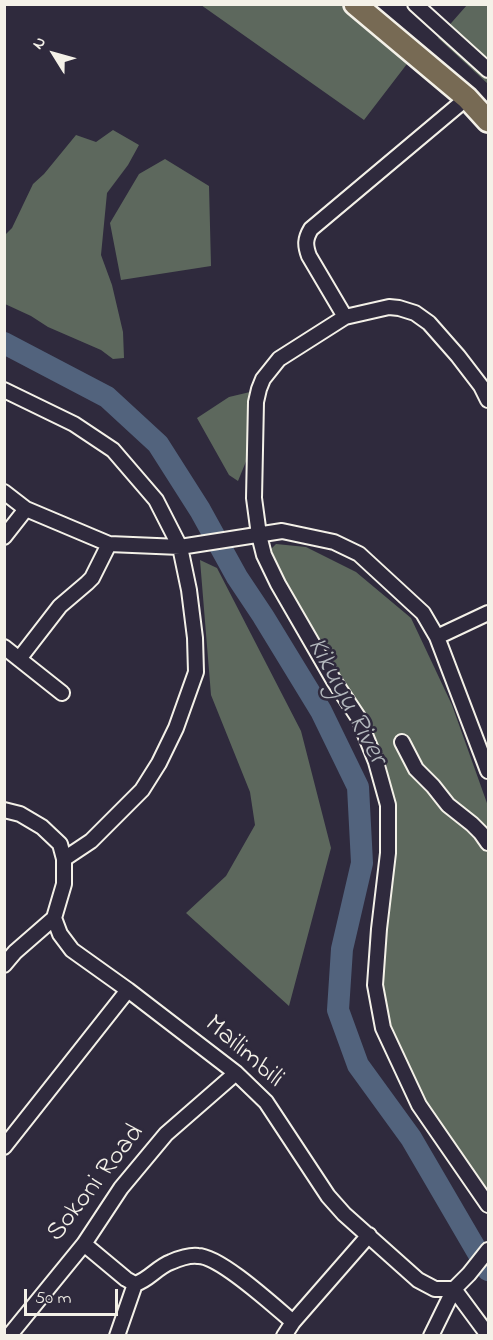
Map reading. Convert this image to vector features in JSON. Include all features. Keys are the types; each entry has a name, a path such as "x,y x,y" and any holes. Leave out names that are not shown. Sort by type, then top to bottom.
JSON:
{"highway":[{"path":"355,4 467,98 489,121"}],"street":[{"path":"416,4 489,70"},
{"path":"345,317 305,246 311,229 467,98"},
{"path":"489,400 481,386 438,333 415,313 399,308 389,308 345,317 279,359 263,379 256,402 253,536 278,584 357,717 376,762 388,805 388,853 375,985 383,1028 419,1105 489,1205"},
{"path":"4,390 74,424 113,450 156,500 180,547 189,590 195,638 196,672 176,728 159,763 142,790 90,841 64,859"},
{"path":"4,492 26,509 109,544 180,547 282,531 334,542 359,554 423,613 437,637 489,771"},
{"path":"4,537 26,509"},
{"path":"19,659 60,606 92,578 109,544"},
{"path":"437,637 489,614"},
{"path":"4,646 63,693"},
{"path":"402,742 416,768 448,805 472,824 489,843"},
{"path":"4,810 20,814 42,827 60,844 64,859 64,884 54,918 15,952 4,965"},
{"name":"Mailimbili","path":"54,918 60,934 72,950 237,1073 266,1102 328,1196 344,1214 418,1280 435,1288 454,1289"},
{"path":"4,1147 128,990"},
{"name":"Sokoni Road","path":"9,1335 84,1244 122,1188 166,1134 237,1073"},
{"path":"284,1335 369,1235"},
{"path":"84,1244 135,1284"},
{"path":"431,1335 454,1289 489,1250"},
{"path":"117,1335 135,1284 145,1280 159,1268 171,1262 198,1256 213,1260 230,1270 293,1322"},
{"path":"454,1289 489,1335"}],"green space":[{"path":"201,5 341,5 410,60 364,120"},
{"path":"467,5 488,5 488,84 438,38"},
{"path":"113,130 139,145 128,165 107,193 101,255 112,285 123,332 124,358 113,359 101,350 48,327 5,304 4,236 12,228 33,184 76,135 96,142"},
{"path":"165,159 209,186 211,266 121,280 110,223 139,174"},
{"path":"250,392 247,459 238,481 229,475 197,418 229,397"},
{"path":"276,544 306,547 356,572 411,618 452,705 488,806 488,1194 425,1104 397,1047 385,1007 380,969 392,879 396,817 385,757 287,589 271,549"},
{"path":"200,560 217,568 301,731 331,848 289,1006 186,913 226,876 255,825 250,792 211,695"}],"waterway":[{"name":"Kikuyu River","path":"4,343 107,397 158,444 200,510 237,577 321,711 358,787 362,863 342,949 338,1010 358,1065 411,1138 488,1270"}]}
